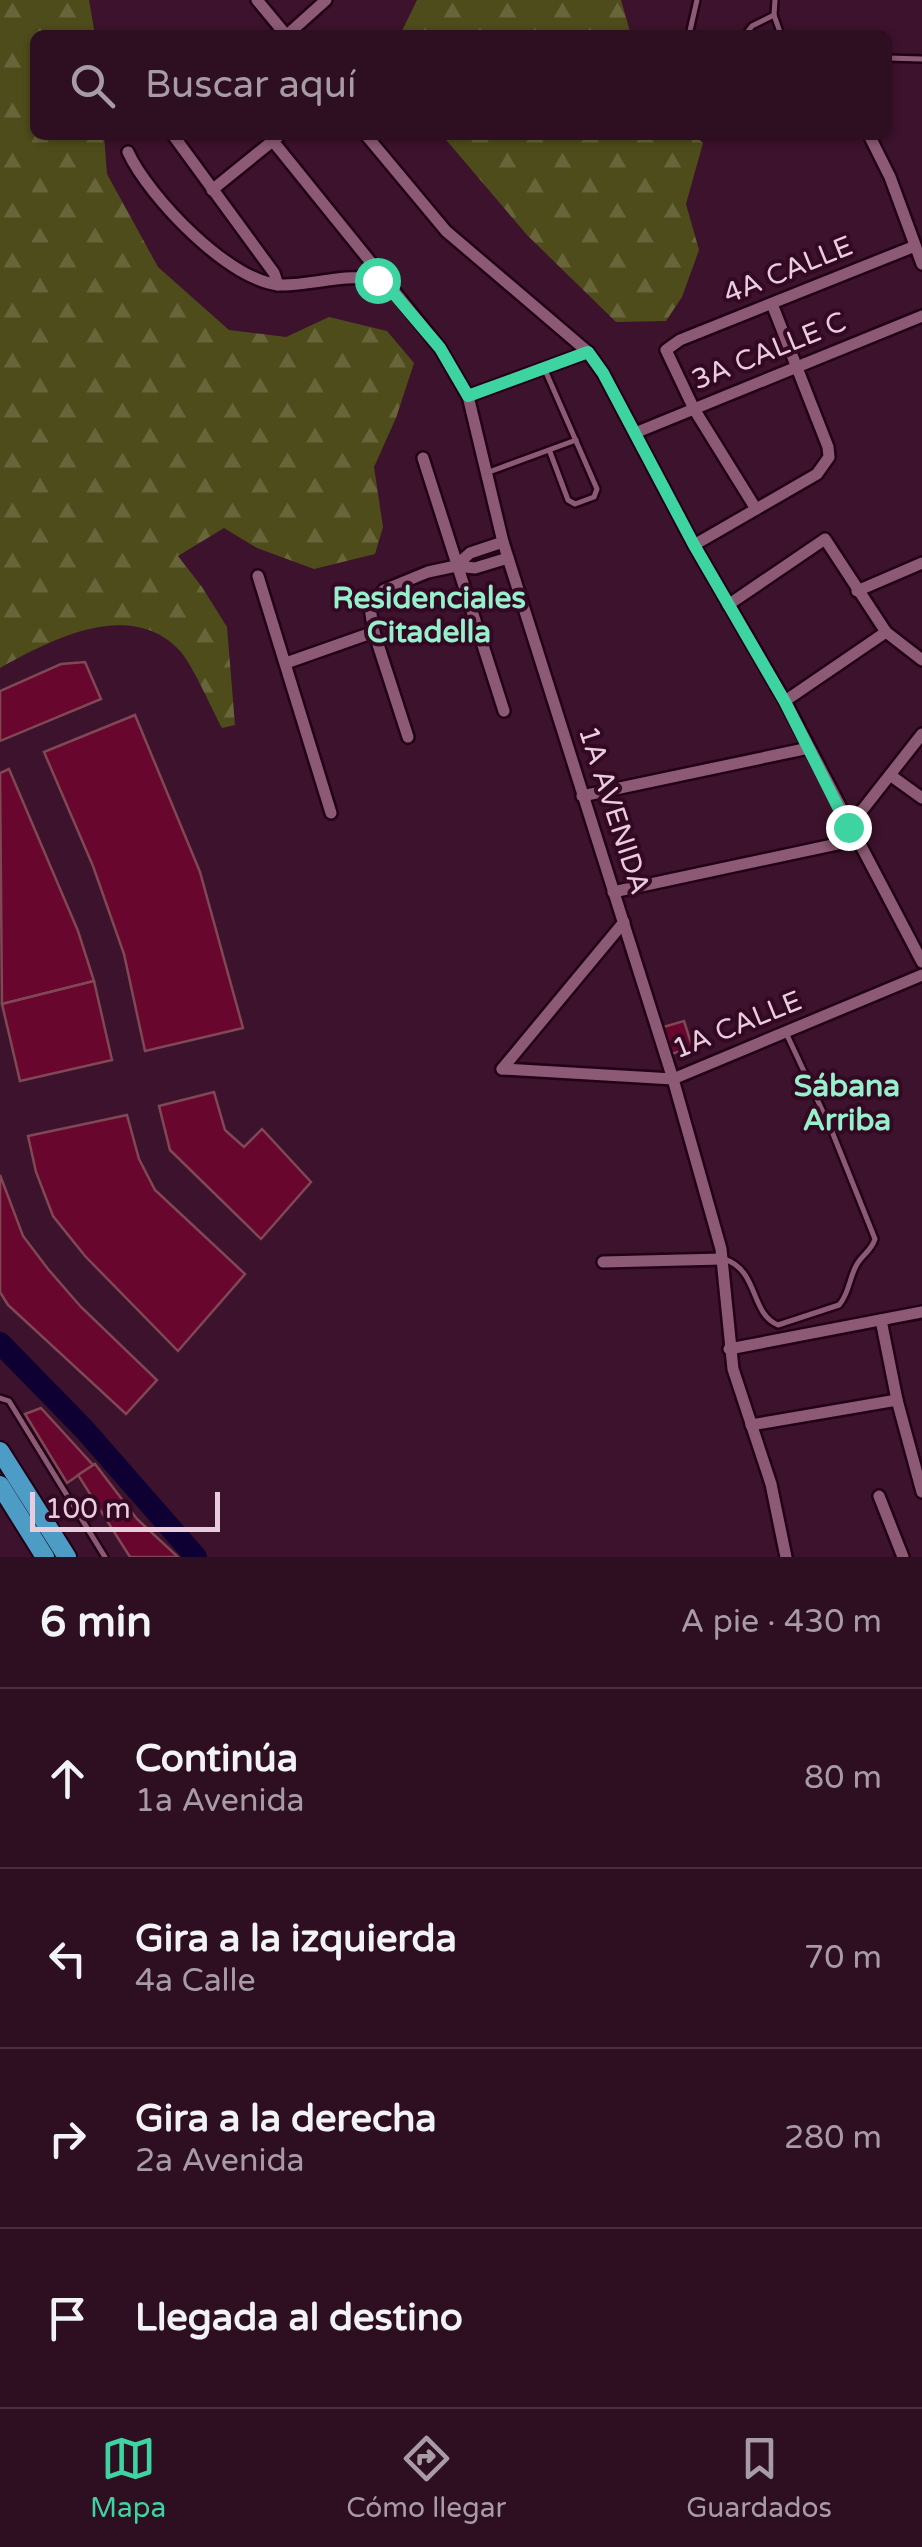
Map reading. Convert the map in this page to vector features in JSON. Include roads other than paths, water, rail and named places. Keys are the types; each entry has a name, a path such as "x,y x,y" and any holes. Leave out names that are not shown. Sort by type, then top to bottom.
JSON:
{"main road":[{"path":"0,1451 67,1557"},
{"path":"0,1485 45,1557"}],"street":[{"path":"257,0 282,30"},
{"path":"292,30 326,0"},
{"path":"177,140 274,273 278,285"},
{"path":"212,190 270,140"},
{"name":"1A AVENIDA","path":"276,140 384,282 440,348 468,396 503,542 673,1079 722,1259 730,1349 738,1388 772,1484 786,1557"},
{"path":"370,140 446,231 588,352 785,702 922,962"},
{"path":"872,140 890,177 922,264"},
{"path":"128,152 137,173 172,215 221,258 278,285 362,278 384,282"},
{"name":"4A CALLE","path":"694,409 666,350 680,340 915,246"},
{"path":"694,545 817,474 829,457 772,304"},
{"name":"3A CALLE C","path":"635,433 922,316"},
{"path":"468,396 588,352"},
{"path":"694,409 756,509"},
{"path":"423,458 504,711"},
{"path":"728,605 826,540 886,632 922,660"},
{"path":"456,566 470,552 503,542"},
{"path":"408,737 370,608 384,590 428,572 456,566 476,568 508,558"},
{"path":"857,591 922,564"},
{"path":"258,576 330,813"},
{"path":"286,662 374,632"},
{"path":"785,702 886,632"},
{"path":"848,827 922,734"},
{"path":"582,796 809,748"},
{"path":"890,776 922,798"},
{"path":"613,892 856,840"},
{"name":"1A CALLE","path":"624,922 502,1070 673,1079 922,975"},
{"path":"602,1262 722,1259"},
{"path":"730,1349 922,1312"},
{"path":"881,1320 922,1492"},
{"path":"751,1425 897,1400"},
{"path":"880,1496 902,1557"}],"lane":[{"path":"690,30 696,0"},
{"path":"775,0 779,30"},
{"path":"749,30 774,14"},
{"path":"892,58 922,59"},
{"path":"544,368 597,489 594,497 575,504 568,500 550,452"},
{"path":"486,473 576,440"},
{"path":"722,1259 735,1263 750,1280 764,1314 778,1325 839,1306 856,1264 874,1246 875,1239 831,1128 786,1032"},
{"path":"0,1390 105,1557"},
{"path":"0,1398 9,1401"}],"waterway":[{"path":"0,1343 84,1429 196,1557"}],"district":[{"name":"Residenciales Citadella","path":"429,615"},
{"name":"Sábana Arriba","path":"847,1103"}]}
